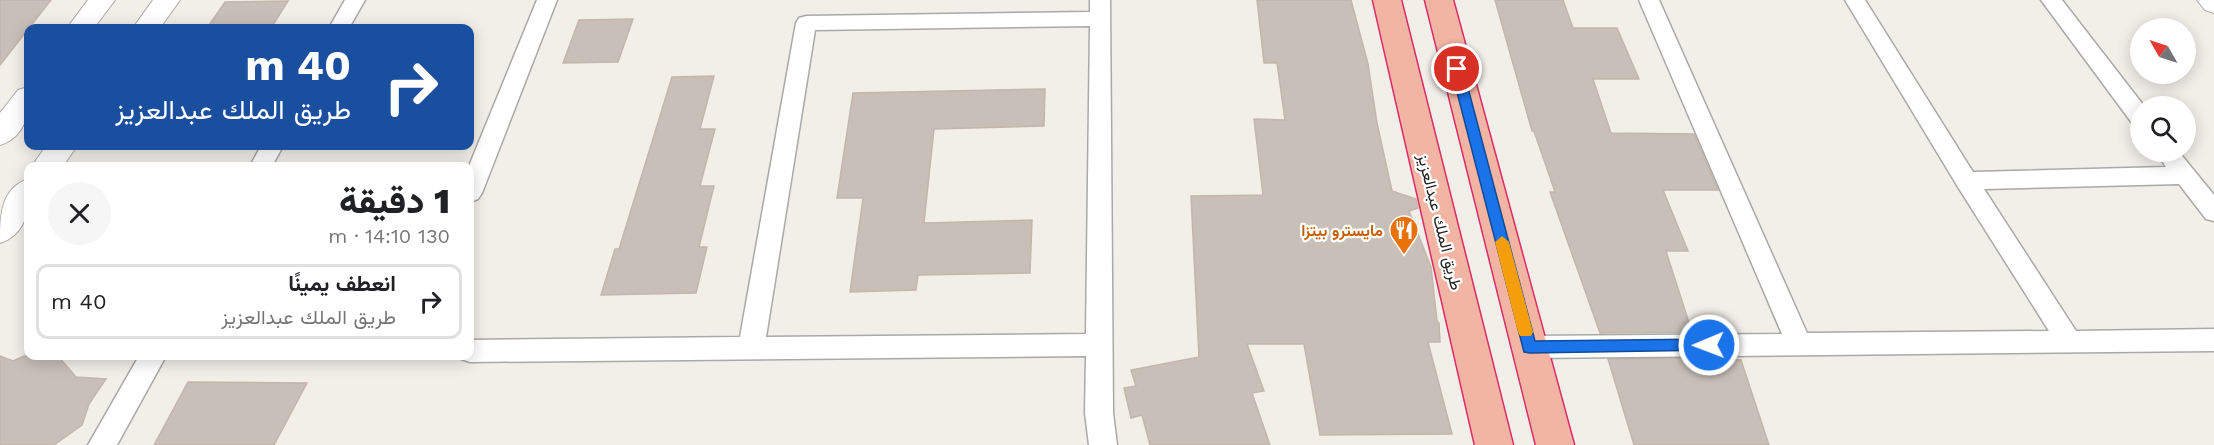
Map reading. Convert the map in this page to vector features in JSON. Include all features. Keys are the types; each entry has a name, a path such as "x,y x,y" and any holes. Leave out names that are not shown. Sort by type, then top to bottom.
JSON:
{"highway":[{"name":"طريق الملك عبدالعزيز","path":"1387,0 1494,445"},
{"path":"1439,0 1555,445"}],"street":[{"path":"83,24 102,0"},
{"path":"150,24 167,0"},
{"path":"341,24 355,0"},
{"path":"474,184 547,0"},
{"path":"1649,0 1799,344"},
{"path":"1855,0 1966,181 2069,341"},
{"path":"2051,0 2130,104"},
{"path":"2210,0 2214,4"},
{"path":"751,349 806,23 1100,9 1099,413 1103,445"},
{"path":"0,134 24,102"},
{"path":"49,162 59,150"},
{"path":"2175,162 2214,212"},
{"path":"1966,181 2185,175"},
{"path":"0,231 24,197"},
{"path":"1530,347 2214,340"},
{"path":"474,351 1099,345"},
{"path":"102,445 151,360"}],"building":[{"path":"0,0 51,0 32,24 24,24 24,34 0,65"},
{"path":"1257,0 1351,0 1368,64 1377,123 1392,191 1416,199 1418,208 1409,211 1431,267 1439,323 1440,342 1428,342 1452,434 1320,435 1304,344 1247,344 1264,391 1252,393 1270,445 1150,445 1142,415 1131,418 1124,388 1136,386 1131,370 1199,357 1191,196 1263,195 1254,119 1285,120 1277,63 1264,63"},
{"path":"1495,0 1563,0 1573,28 1617,28 1639,79 1593,79 1611,133 1694,134 1718,190 1663,190 1688,251 1666,251 1692,332 1600,333 1550,192 1555,192 1534,131 1532,131"},
{"path":"288,1 274,24 210,24 225,2"},
{"path":"633,19 618,62 563,63 579,20"},
{"path":"714,76 700,129 715,129 700,186 714,186 699,247 707,247 696,293 601,295 615,249 619,249 672,77"},
{"path":"1045,89 1044,126 934,129 924,223 1032,220 1030,273 918,275 916,290 850,292 863,198 837,198 853,93"},
{"path":"0,356 13,361 24,356 24,360 61,360 76,377 106,379 89,404 82,425 54,445 0,445"},
{"path":"1608,359 1741,360 1769,445 1634,445"},
{"path":"188,382 307,383 274,445 154,445"}],"slow traffic":[{"path":"1502,242 1526,332"}],"place":[{"name":"مايسترو بيتزا","path":"1404,256"}],"route":[{"path":"1457,69 1530,347 1709,345"}]}
